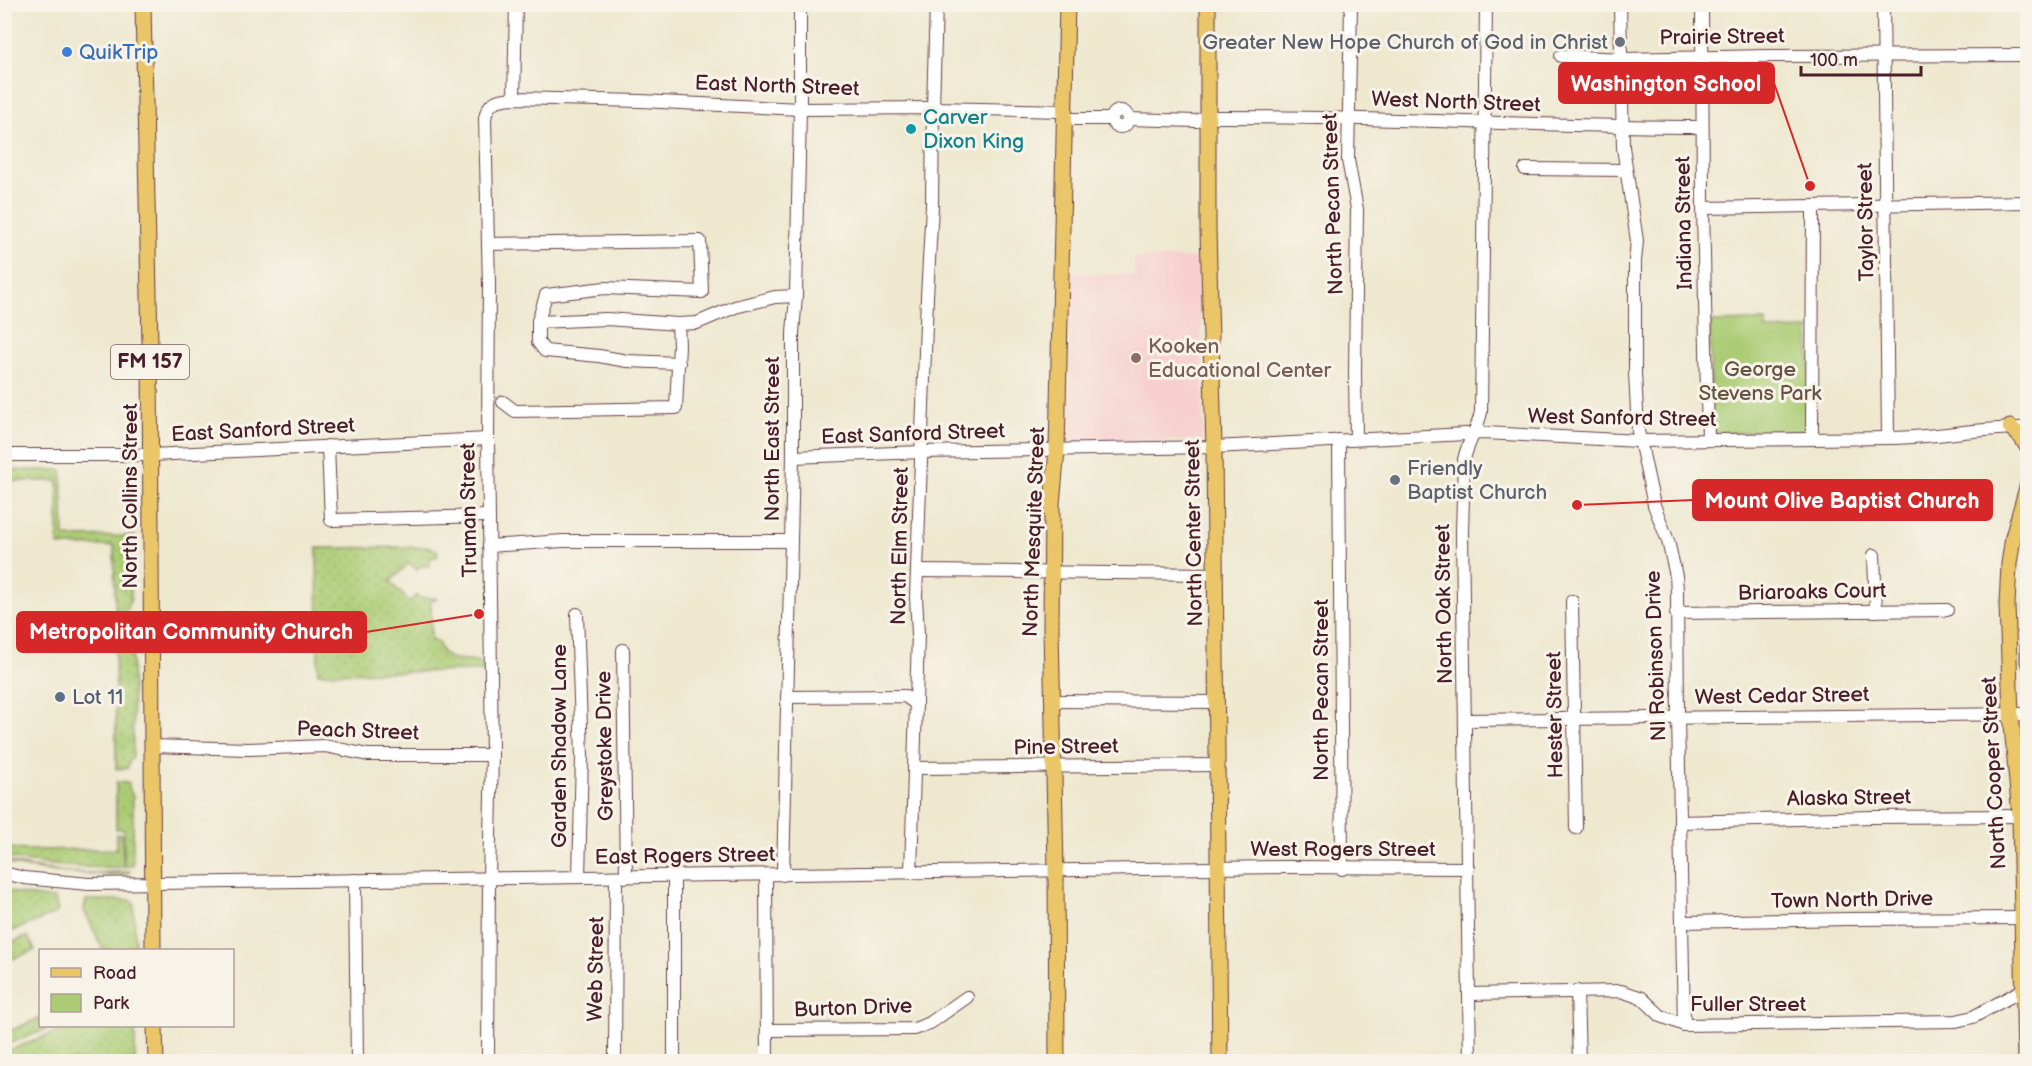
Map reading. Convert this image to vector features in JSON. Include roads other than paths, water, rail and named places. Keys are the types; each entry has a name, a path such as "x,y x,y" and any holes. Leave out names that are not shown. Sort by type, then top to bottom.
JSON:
{"main road":[{"name":"North Collins Street","path":"143,4 151,455 153,949"},
{"name":"North Mesquite Street","path":"1057,1062 1051,628 1052,504 1057,450 1067,4"},
{"name":"North Center Street","path":"1208,4 1208,230 1215,447 1220,1062"},
{"path":"2010,428 2021,437 2028,448"},
{"name":"North Cooper Street","path":"2025,1062 2026,988 2020,816 2011,714 2007,605 2013,537 2028,484"},
{"name":"North Cooper Street","path":"2028,607 2028,662"},
{"path":"155,1027 156,1062"}],"street":[{"path":"514,98 516,4"},
{"name":"North East Street","path":"783,875 793,457 793,333 796,296 800,109 800,4"},
{"name":"North Elm Street","path":"911,873 918,634 917,571 932,206 936,4"},
{"name":"North Pecan Street","path":"1351,4 1348,160 1357,209 1356,439"},
{"name":"North Oak Street","path":"1470,1062 1462,546 1464,460 1479,424 1481,412 1486,4"},
{"name":"Nl Robinson Drive","path":"1620,4 1626,170 1637,241 1635,362 1639,441 1654,505 1668,541 1676,576 1684,1025"},
{"name":"Indiana Street","path":"1702,4 1703,208 1708,440"},
{"name":"Taylor Street","path":"1883,4 1888,438"},
{"name":"Prairie Street","path":"1561,56 1622,58 2028,55"},
{"name":"East North Street","path":"491,104 500,99 514,98 641,101 800,109 933,108 1111,119 1115,126 1121,128 1126,125 1128,119 1197,121 1208,117"},
{"name":"Truman Street","path":"488,1062 492,754 485,118 491,104"},
{"name":"West North Street","path":"1208,117 1350,118 1623,127 1702,127"},
{"path":"1525,169 1626,170"},
{"path":"1703,208 2028,202"},
{"path":"1812,439 1813,207"},
{"path":"488,244 700,241 702,292 605,288 546,295 538,322 538,342 545,351 627,361 679,363"},
{"path":"538,322 606,319 678,324 697,323 735,307 775,297 796,296"},
{"path":"503,402 515,411 676,408 679,363 678,324"},
{"name":"West Sanford Street","path":"1215,447 1485,433 1639,441 1923,437 1976,429 2028,428"},
{"name":"East Sanford Street","path":"4,455 151,455 488,439"},
{"name":"North Pecan Street","path":"1339,440 1342,869"},
{"path":"328,446 331,520 488,516"},
{"name":"East Sanford Street","path":"793,457 921,452 1215,447"},
{"path":"489,546 563,541 791,541"},
{"path":"1874,555 1876,611"},
{"path":"917,571 1216,574"},
{"name":"Hester Street","path":"1572,601 1576,828"},
{"name":"Briaroaks Court","path":"1676,613 1947,610"},
{"name":"Garden Shadow Lane","path":"577,614 582,756 579,877"},
{"name":"Greystoke Drive","path":"621,877 623,650"},
{"path":"787,697 905,696 916,704"},
{"path":"1053,701 1217,702"},
{"name":"West Cedar Street","path":"1465,720 2028,714"},
{"name":"Peach Street","path":"152,746 248,749 325,746 368,755 492,754"},
{"name":"Pine Street","path":"914,768 1218,765"},
{"name":"Alaska Street","path":"1680,822 2020,816"},
{"name":"West Rogers Street","path":"1219,869 1468,868"},
{"name":"East Rogers Street","path":"4,873 24,878 79,884 1219,869"},
{"path":"766,875 767,1062"},
{"path":"674,876 674,1062"},
{"name":"Web Street","path":"615,1062 621,877"},
{"path":"355,880 357,1062"},
{"name":"Town North Drive","path":"1682,922 1849,918 2022,918"},
{"name":"Fuller Street","path":"1470,994 1621,991 1642,998 1661,1016 1684,1025 1956,1021 1973,1017 2026,988"},
{"path":"1577,991 1579,1062"},
{"name":"Burton Drive","path":"767,1030 914,1029 930,1023 967,997"}],"place":[{"name":"Greater New Hope Church of God in Christ","path":"1620,42"},
{"name":"QuikTrip","path":"67,52"},
{"name":"Carver Dixon King","path":"911,129"},
{"name":"Washington School","path":"1810,186"},
{"name":"Kooken Educational Center","path":"1136,358"},
{"name":"Friendly Baptist Church","path":"1395,480"},
{"name":"Mount Olive Baptist Church","path":"1577,505"},
{"name":"Metropolitan Community Church","path":"479,614"},
{"name":"Lot 11","path":"60,697"}],"park label":[{"name":"George Stevens Park","path":"1760,381"}]}
